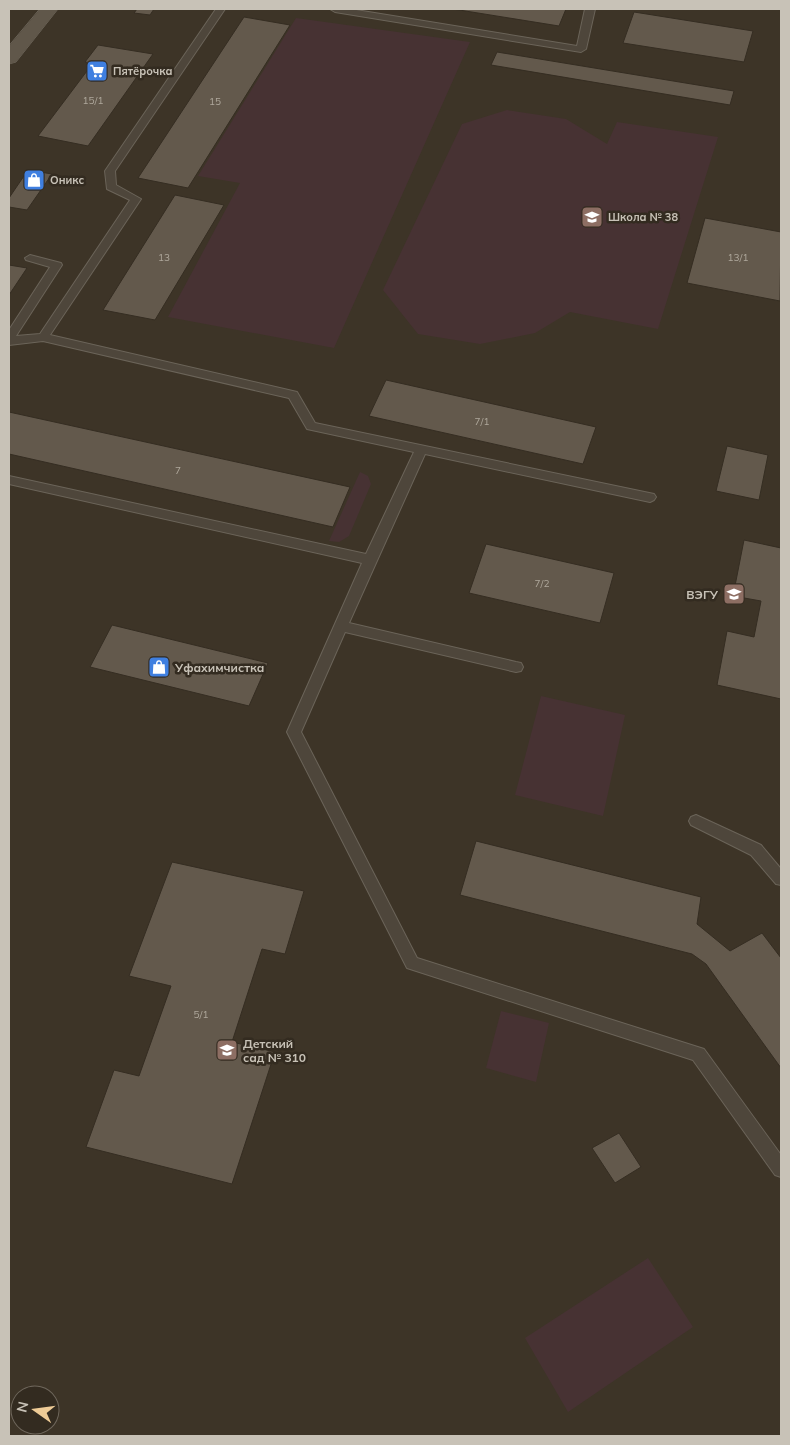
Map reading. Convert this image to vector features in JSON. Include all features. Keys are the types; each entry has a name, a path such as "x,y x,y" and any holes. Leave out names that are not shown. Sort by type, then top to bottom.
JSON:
{"street":[{"path":"9,58 49,9"}],"lane":[{"path":"43,337 136,198 111,188 110,171 220,9"},
{"path":"335,9 581,50 590,9"},
{"path":"9,340 57,265 30,258"},
{"path":"9,340 43,337 293,395 311,426 650,497"},
{"path":"421,449 294,732 412,963 698,1054 781,1169"},
{"path":"9,480 370,560"},
{"path":"341,626 516,667"},
{"path":"696,821 756,850 781,879"}],"shaded area":[{"path":"296,18 470,42 334,348 168,317 240,183 198,176"},
{"path":"507,110 566,119 607,144 617,122 718,137 658,329 570,312 535,333 480,344 418,334 383,290 462,124"},
{"path":"360,472 368,476 371,484 349,536 339,542 329,541"},
{"path":"541,696 625,715 603,816 515,795"},
{"path":"501,1011 549,1023 536,1082 486,1068"},
{"path":"648,1258 693,1327 568,1412 525,1338"}],"building":[{"path":"137,9 154,9 150,15 134,13"},
{"path":"453,9 566,9 559,26"},
{"path":"634,12 753,31 744,62 623,43"},
{"path":"244,17 290,25 188,188 138,178"},
{"path":"98,45 153,54 88,146 38,136 93,63 85,62"},
{"path":"497,52 734,91 730,105 491,65"},
{"path":"28,170 52,174 27,210 9,207 9,198"},
{"path":"175,195 224,205 155,320 103,310"},
{"path":"705,218 781,232 780,301 687,283"},
{"path":"9,265 27,268 9,295"},
{"path":"386,380 596,427 583,464 369,416"},
{"path":"9,412 350,487 333,527 9,454"},
{"path":"727,446 768,455 759,500 716,491"},
{"path":"744,540 781,548 781,699 717,685 727,631 754,637 761,601 733,596"},
{"path":"486,544 614,573 600,623 469,593"},
{"path":"112,625 268,663 249,706 90,667"},
{"path":"476,841 701,897 697,924 730,951 762,933 781,958 781,1068 706,964 692,954 460,895"},
{"path":"172,862 304,891 285,954 262,949 232,1042 275,1052 232,1184 86,1147 114,1070 139,1076 171,986 129,976"},
{"path":"619,1133 641,1167 615,1183 592,1148"}],"place":[{"name":"Пятёрочка","path":"97,71"},
{"name":"Оникс","path":"34,180"},
{"name":"Школа № 38","path":"592,217"},
{"name":"ВЭГУ","path":"734,594"},
{"name":"Уфахимчистка","path":"159,667"},
{"name":"Детский сад № 310","path":"227,1050"}]}
